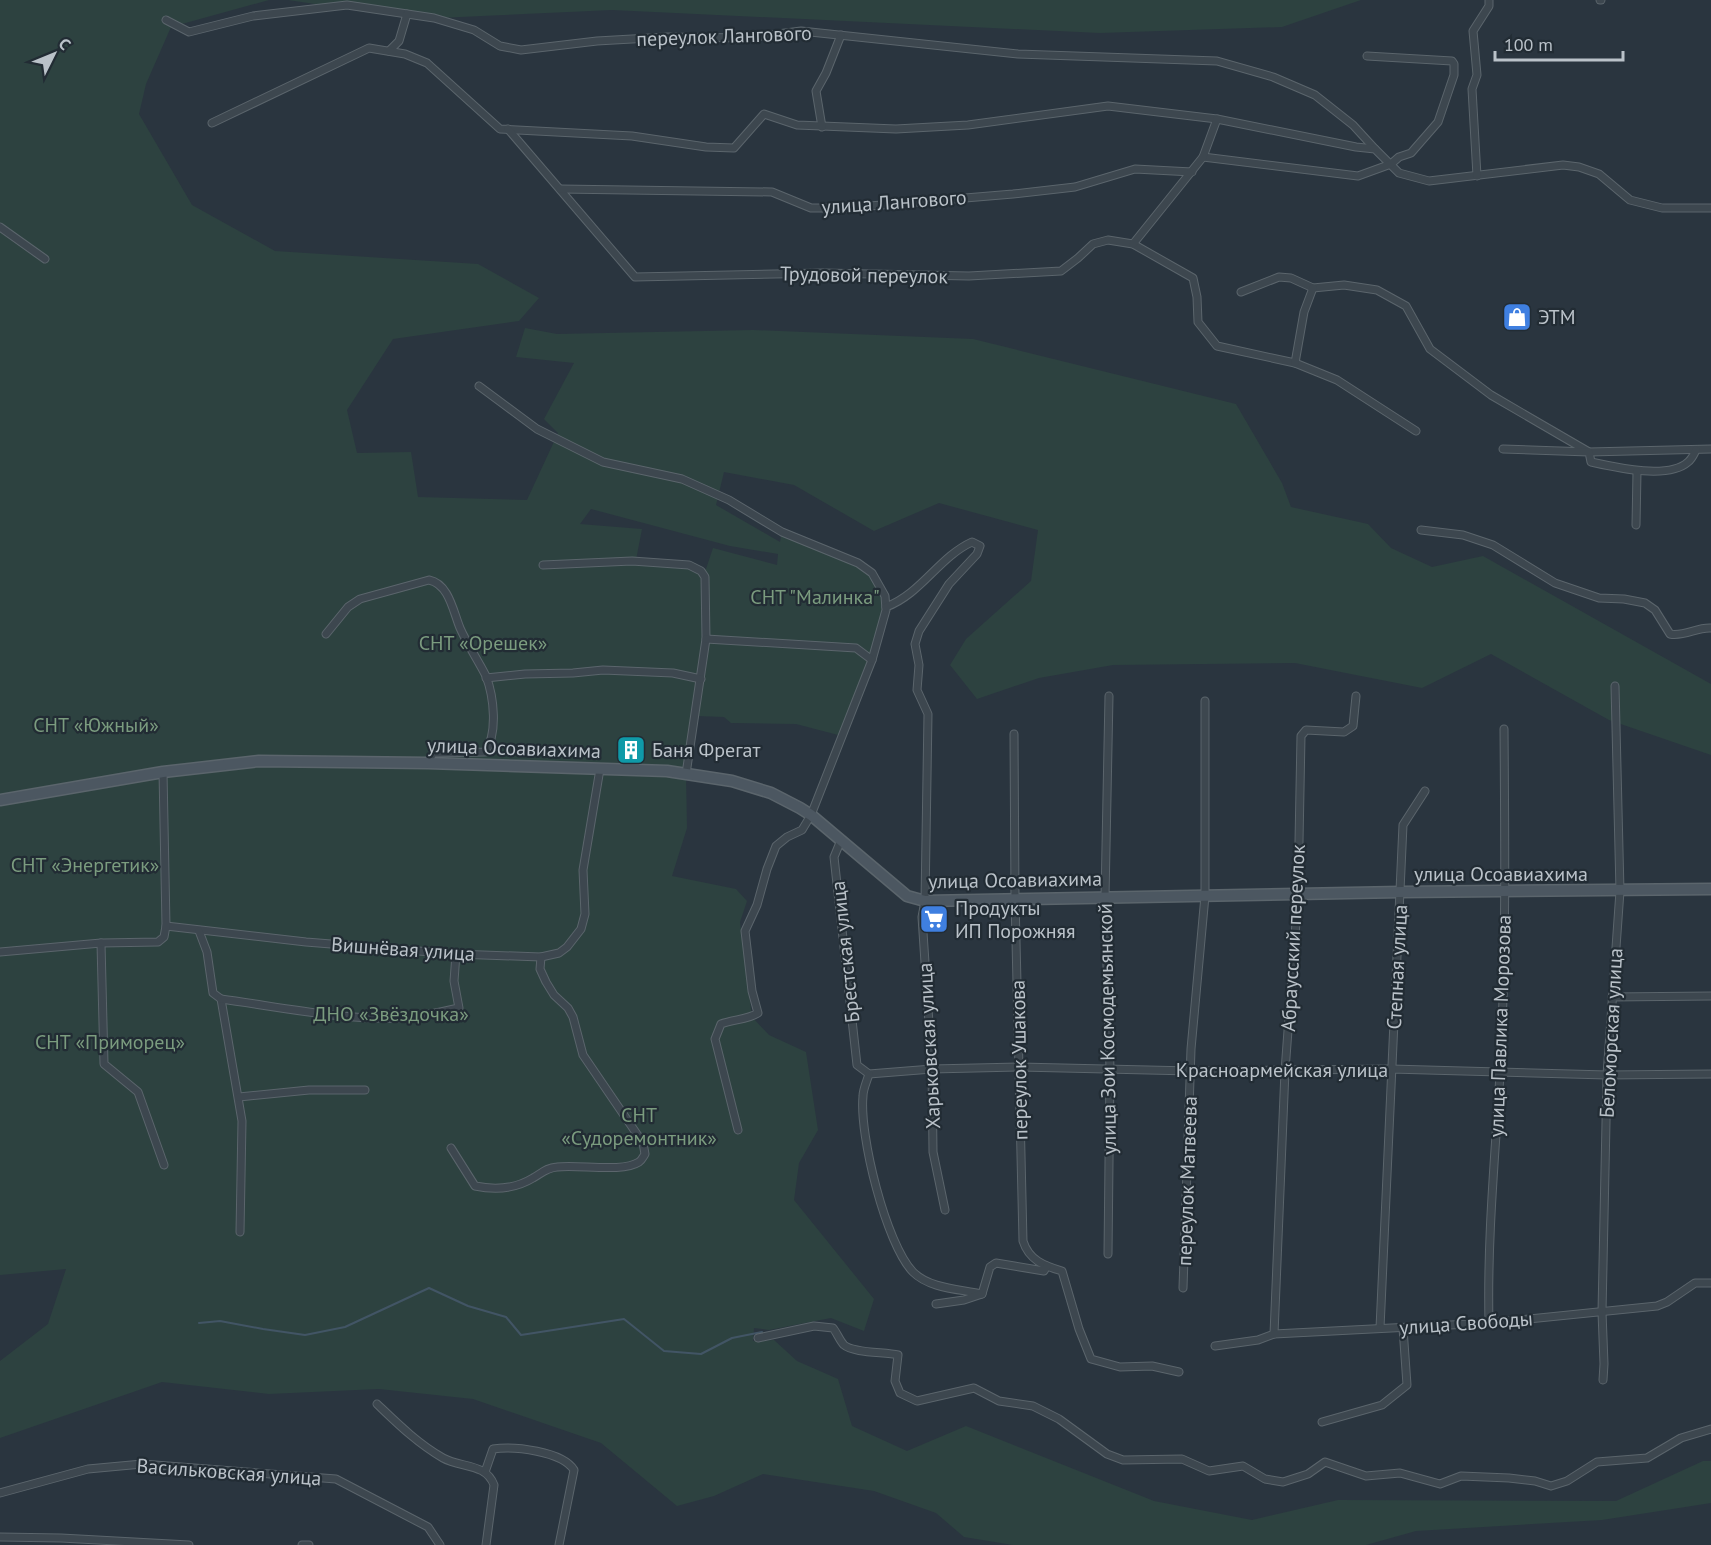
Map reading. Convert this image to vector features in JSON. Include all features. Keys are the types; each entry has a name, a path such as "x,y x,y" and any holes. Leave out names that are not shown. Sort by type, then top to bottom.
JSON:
{"street":[{"path":"1477,176 1472,89 1477,75 1473,31 1489,6 1489,0"},
{"name":"переулок Лангового","path":"166,20 189,32 253,16 347,5 434,18 474,30 500,46 521,50 597,41 667,37 747,38 801,31 1018,54 1217,61 1274,77 1316,95 1353,125 1391,165"},
{"path":"389,51 399,41 407,14"},
{"path":"822,127 816,92 841,35"},
{"path":"212,123 369,48 405,54 427,63 500,129 632,136 706,147 734,148 764,114 797,125 896,129 968,125 1108,106 1217,119 1376,149"},
{"path":"1203,158 1358,177 1391,165 1399,157 1411,153 1438,122 1454,75 1455,64 1452,61 1367,57"},
{"path":"1133,244 1203,158 1217,119"},
{"name":"Трудовой переулок","path":"508,129 635,277 823,273 969,276 1061,271 1093,244 1108,240 1133,244 1193,278 1197,297 1198,322 1217,346 1294,363"},
{"path":"1391,165 1399,173 1429,181 1563,165 1579,167 1599,174 1630,200 1662,208 1711,208"},
{"name":"улица Лангового","path":"560,189 772,192 811,207 846,208 1076,187 1135,169 1192,172"},
{"path":"0,227 45,259"},
{"path":"1241,292 1279,277 1292,278 1313,288 1344,285 1377,290 1406,306 1430,349 1491,395 1589,453 1591,462 1637,472 1679,468 1689,462 1696,450"},
{"path":"1313,288 1304,312 1294,363 1337,380 1416,431"},
{"path":"479,386 537,429 603,462 682,479 729,500 782,532 858,563 872,573 885,596 886,607 872,660 811,815 802,830 787,837 776,846 766,869 757,905 745,931 752,992 759,1013 752,1017 732,1019 721,1024 715,1039 738,1130"},
{"path":"1503,449 1589,453 1711,449"},
{"path":"1636,525 1637,472"},
{"path":"1421,530 1463,535 1493,545 1555,583 1588,595 1645,603 1655,610 1670,634 1679,636 1692,630 1711,628"},
{"name":"Харьковская улица","path":"886,607 918,588 960,547 972,542 980,546 977,554 949,585 919,631 915,644 919,666 917,690 928,714 925,901 922,917 932,1069 933,1152 945,1210"},
{"path":"543,565 632,561 689,565 701,571 705,577 706,639 686,774"},
{"path":"326,634 348,607 360,598 429,580 437,582 444,588 461,630 486,678 493,712 492,742 485,752 432,753 428,763"},
{"path":"706,639 856,648 872,660"},
{"path":"486,678 603,670 701,678"},
{"name":"Беломорская улица","path":"1603,1380 1602,1312 1607,1076 1620,891 1615,686"},
{"name":"улица Зои Космодемьянской","path":"1108,1254 1110,1068 1105,897 1109,696"},
{"name":"Абраусский переулок","path":"1274,1334 1285,1071 1298,895 1301,736 1306,730 1344,732 1353,726 1356,696"},
{"name":"переулок Матвеева","path":"1183,1287 1191,1071 1205,896 1205,701"},
{"name":"улица Павлика Морозова","path":"1489,1323 1489,1238 1500,1073 1506,892 1504,729"},
{"name":"переулок Ушакова","path":"1014,734 1015,898 1023,1241 1027,1253 1047,1266 1062,1271 1079,1329 1091,1359 1120,1367 1152,1366 1179,1372"},
{"name":"улица Осоавиахима","path":"0,800 163,772 259,761 428,763 667,771 732,781 771,793 811,815 907,896 925,901 1711,889"},
{"name":"Вишнёвая улица","path":"166,926 456,954 541,957 559,953 567,947 581,929 585,914 583,870 600,770"},
{"path":"0,952 101,943 158,942 164,936 166,926 163,772"},
{"name":"Степная улица","path":"1380,1328 1404,825 1425,791"},
{"name":"Брестская улица","path":"841,840 834,856 857,1065 869,1074"},
{"path":"199,930 207,952 213,993 221,999 338,1015 372,1018 410,1017 459,1008 454,981 456,954"},
{"path":"101,943 104,1064 138,1092 164,1165"},
{"path":"451,1148 474,1186 491,1190 519,1184 532,1179 546,1169 580,1165 601,1168 619,1167 639,1161 645,1154 644,1143 583,1055 573,1017 546,982 540,969 541,957"},
{"path":"1612,997 1711,996"},
{"path":"221,999 242,1121 240,1232"},
{"name":"Красноармейская улица","path":"869,1074 932,1069 1020,1067 1191,1071 1391,1069 1607,1076 1711,1074"},
{"path":"869,1074 862,1096 872,1177 892,1234 903,1256 913,1272 929,1284 982,1294"},
{"path":"239,1097 309,1090 365,1090"},
{"path":"982,1294 990,1267 996,1263 1044,1271 1047,1266"},
{"name":"улица Свободы","path":"1215,1346 1258,1340 1274,1334 1489,1323 1657,1306 1695,1283 1711,1283"},
{"path":"936,1304 964,1300 982,1294"},
{"path":"758,1338 814,1326 833,1328 845,1346 863,1352 898,1355 895,1381 900,1393 917,1401 974,1388 999,1401 1034,1406 1059,1419 1107,1454 1123,1460 1182,1459 1209,1472 1243,1466 1265,1479 1283,1482 1308,1474 1325,1462 1366,1476 1400,1473 1440,1484 1461,1476 1509,1478 1535,1481 1551,1486 1567,1481 1597,1462 1647,1458 1681,1438 1711,1429"},
{"path":"1322,1422 1382,1405 1407,1385 1403,1328"},
{"path":"377,1404 412,1437 444,1459 491,1476 494,1485 486,1545"},
{"path":"485,1472 493,1449 508,1447 558,1457 571,1465 574,1470 559,1545"},
{"name":"Васильковская улица","path":"0,1492 88,1468 142,1464 336,1479 428,1527 440,1545"},
{"path":"0,1537 189,1545"},
{"path":"302,1545 309,1545"}],"green space":[{"path":"0,0 269,0 171,27 146,84 139,114 192,205 275,251 478,264 539,298 519,321 393,339 347,410 357,453 411,452 418,497 527,500 558,433 544,419 574,363 516,357 525,328 557,334 753,330 973,339 1236,404 1282,483 1291,507 1368,524 1391,548 1432,567 1483,556 1711,684 1711,755 1609,720 1491,654 1422,688 1295,663 1113,665 1039,678 977,699 950,665 966,639 1031,581 1038,530 939,503 874,531 794,485 724,472 716,505 780,542 782,532 816,544 863,566 871,572 879,585 886,610 842,736 796,724 731,723 724,717 696,716 686,774 687,828 672,876 736,889 747,901 740,922 752,1017 769,1035 806,1052 818,1130 799,1163 794,1200 874,1299 864,1331 831,1318 769,1330 754,1328 753,1341 774,1340 797,1361 838,1379 852,1426 907,1451 966,1426 1154,1501 1252,1520 1338,1500 1616,1501 1703,1461 1711,1461 1711,1503 1602,1520 1416,1531 1366,1545 1013,1545 964,1537 936,1513 874,1491 763,1474 714,1496 677,1506 601,1443 473,1399 379,1389 269,1394 162,1382 0,1438 0,1361 48,1324 66,1269 0,1275","holes":["591,509 730,546 778,554 777,565 713,548 706,569 701,571 671,564 636,560 642,529 580,524"]},
{"path":"288,0 1361,0 1282,27 1100,33 612,10 416,19"}],"waterway":[{"path":"199,1323 220,1321 305,1335 345,1327 429,1288 468,1306 506,1317 521,1335 624,1319 664,1351 701,1354 732,1338 762,1332"}],"place":[{"name":"ЭТМ","path":"1517,317"},
{"name":"Баня Фрегат","path":"631,750"},
{"name":"Продукты ИП Порожняя","path":"934,919"}],"park label":[{"name":"СНТ \"Малинка\"","path":"815,597"},
{"name":"СНТ «Орешек»","path":"483,643"},
{"name":"СНТ «Южный»","path":"96,725"},
{"name":"СНТ «Энергетик»","path":"85,865"},
{"name":"ДНО «Звёздочка»","path":"391,1014"},
{"name":"СНТ «Приморец»","path":"110,1042"},
{"name":"СНТ «Судоремонтник»","path":"639,1126"}]}
